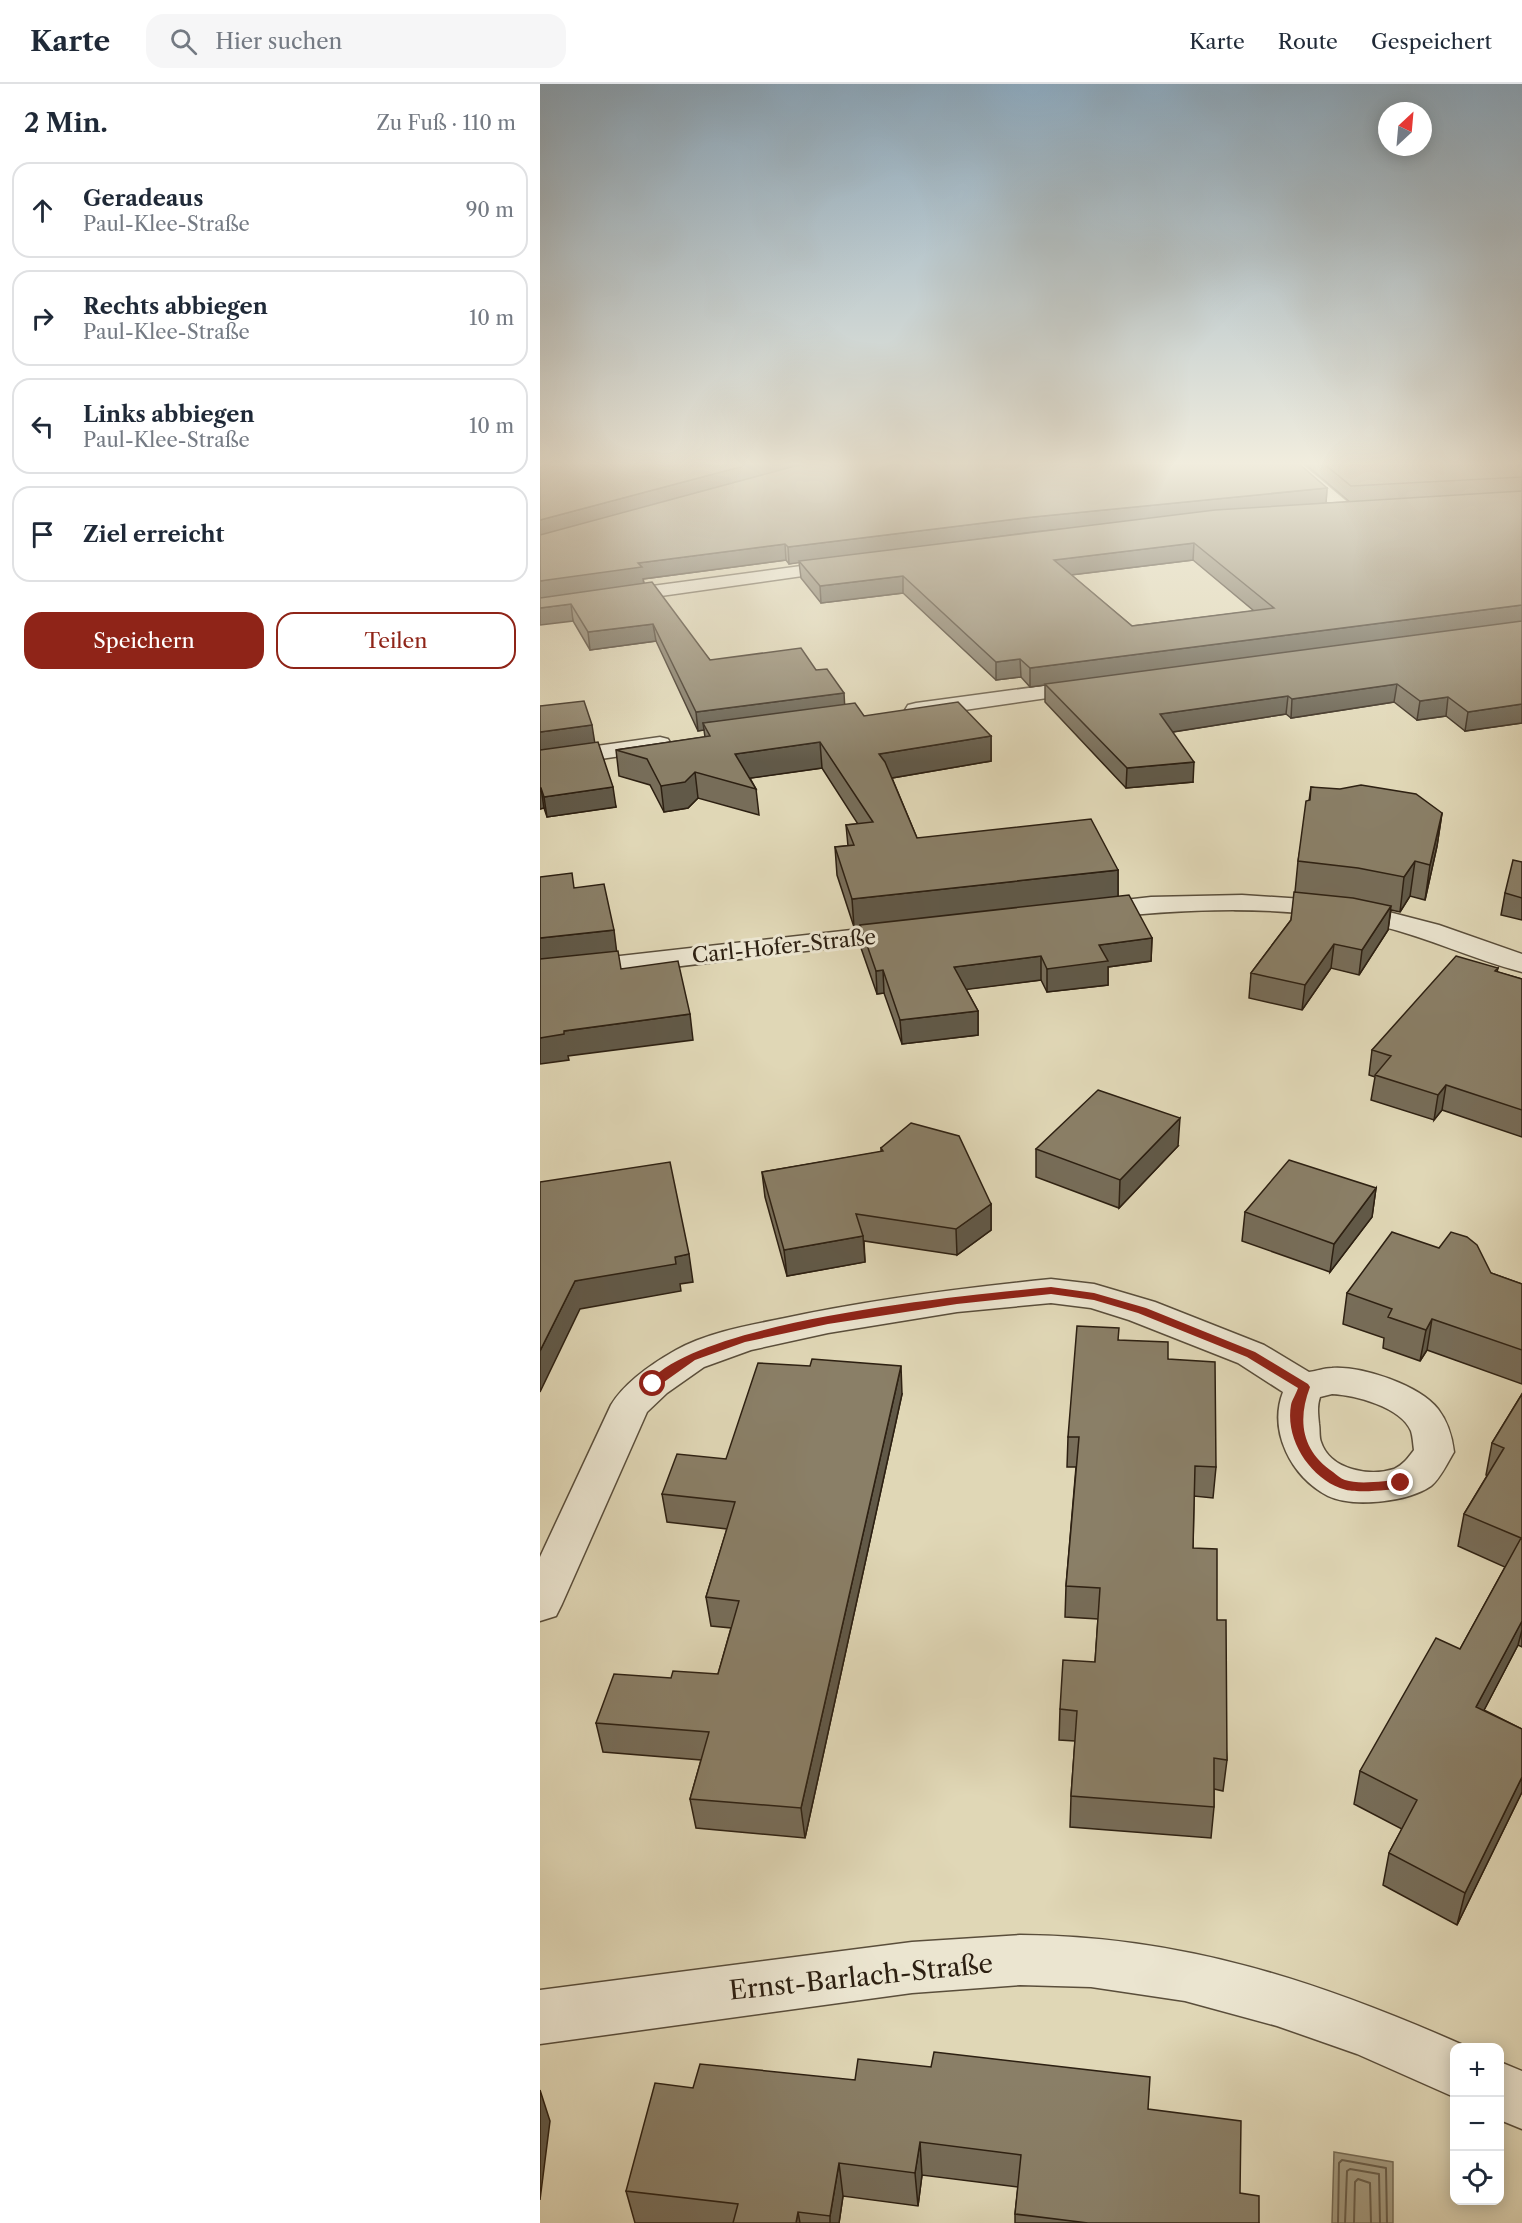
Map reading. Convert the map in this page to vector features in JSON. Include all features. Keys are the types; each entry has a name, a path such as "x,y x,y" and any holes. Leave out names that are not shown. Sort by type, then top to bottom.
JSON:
{"street":[{"path":"540,607 860,563"},
{"path":"893,713 1112,683"},
{"path":"540,761 681,742"},
{"path":"1070,914 1153,904 1243,902 1335,909 1404,924 1522,964"},
{"name":"Carl-Hofer-Straße","path":"540,974 928,930"},
{"path":"540,1604 631,1405 653,1384 691,1358 743,1339 828,1321 957,1300 1051,1291 1094,1296 1142,1311 1251,1354 1304,1387"},
{"name":"Ernst-Barlach-Straße","path":"540,2017 916,1966 1010,1960 1091,1962 1176,1973 1289,2001 1412,2049 1450,2067"},
{"path":"1504,2092 1522,2101"}],"water":[{"path":"1334,2152 1393,2162 1393,2223 1332,2223"}],"building":[{"path":"540,563 639,563 642,567 540,581"},
{"path":"801,563 1057,563 1132,626 1274,608 1218,563 1522,563 1522,605 1030,668 1020,659 996,662 903,576 820,586"},
{"path":"652,582 710,660 801,648 816,670 827,669 844,693 696,712 653,624 588,632 571,604 540,608 540,598"},
{"path":"1522,621 1522,704 1468,712 1448,697 1420,701 1397,684 1160,714 1194,762 1127,768 1045,684"},
{"path":"584,701 592,725 540,732 540,706"},
{"path":"958,702 991,736 879,754 885,762 917,838 1091,819 1118,870 852,899 835,847 854,845 846,825 873,822 820,742 735,754 756,789 695,772 685,782 661,786 647,759 616,750 710,736 703,723 855,703 864,716"},
{"path":"598,742 613,787 544,797 540,788 540,750"},
{"path":"1361,785 1416,794 1442,813 1430,865 1415,861 1404,877 1358,868 1298,861 1306,801 1310,800 1311,787 1340,789"},
{"path":"1513,860 1522,862 1522,898 1505,893"},
{"path":"572,873 574,888 604,884 614,930 540,938 540,877"},
{"path":"1294,892 1353,898 1391,906 1362,950 1334,944 1305,985 1251,973 1291,920"},
{"path":"1129,895 1152,938 1099,945 1108,961 1047,969 1041,956 954,967 978,1011 900,1020 883,970 876,971 860,925"},
{"path":"618,951 621,969 678,961 690,1014 564,1031 564,1034 540,1038 540,959"},
{"path":"1456,956 1498,968 1495,971 1522,979 1522,1110 1446,1085 1438,1095 1375,1075 1391,1056 1372,1050"},
{"path":"1098,1090 1180,1118 1120,1180 1036,1149"},
{"path":"911,1123 959,1136 991,1204 956,1229 856,1214 863,1236 784,1250 762,1172 883,1151 881,1148"},
{"path":"1289,1160 1376,1188 1334,1244 1245,1212"},
{"path":"670,1162 689,1254 675,1257 676,1264 575,1281 540,1351 540,1182"},
{"path":"1392,1232 1439,1248 1451,1232 1467,1237 1477,1245 1491,1273 1522,1284 1522,1350 1432,1319 1426,1330 1388,1317 1392,1309 1347,1293"},
{"path":"1077,1326 1119,1328 1118,1340 1168,1342 1168,1359 1215,1362 1216,1467 1195,1466 1193,1548 1217,1549 1217,1620 1226,1620 1227,1760 1214,1758 1214,1807 1071,1796 1077,1711 1060,1709 1063,1660 1095,1662 1100,1588 1066,1586 1079,1437 1068,1437"},
{"path":"812,1359 901,1366 801,1808 690,1799 709,1732 596,1723 614,1674 671,1678 673,1671 718,1674 739,1601 706,1597 735,1502 662,1494 677,1454 726,1459 758,1363 810,1366"},
{"path":"1522,1394 1522,1621 1476,1707 1522,1729 1522,1777 1465,1893 1389,1853 1417,1800 1360,1771 1436,1638 1460,1649 1521,1538 1464,1514 1504,1448 1492,1443"},
{"path":"934,2052 1150,2077 1148,2109 1241,2121 1240,2193 1259,2196 1259,2223 1088,2223 1015,2214 1021,2155 920,2142 915,2173 839,2163 830,2216 798,2212 796,2223 733,2223 738,2204 626,2191 655,2083 693,2088 700,2064 855,2080 858,2059 931,2067"}],"route":[{"path":"653,1384 691,1358 743,1339 828,1321 1000,1294 1051,1291 1094,1296 1142,1311 1251,1354 1304,1387 1297,1406 1297,1426 1301,1442 1309,1458 1322,1471 1343,1485 1378,1486 1401,1483"}]}
